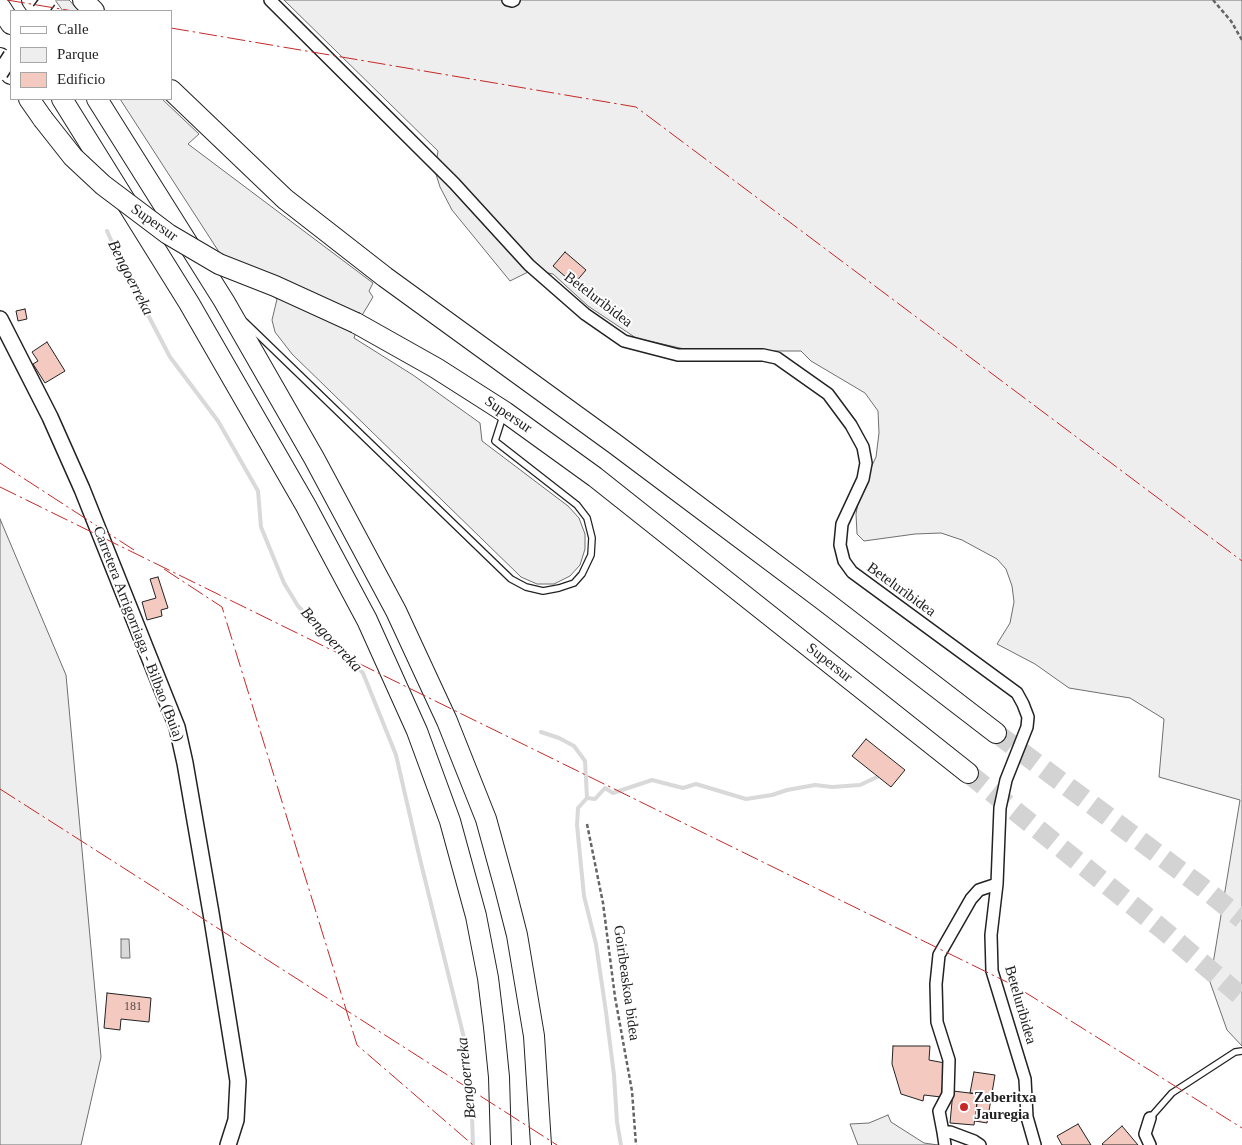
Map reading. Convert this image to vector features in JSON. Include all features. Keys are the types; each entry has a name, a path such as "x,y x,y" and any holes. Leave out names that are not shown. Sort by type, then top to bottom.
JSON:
{"highway":[{"path":"83,0 93,10"},
{"path":"0,8 10,23"},
{"path":"0,58 10,73"},
{"path":"172,91 284,199 393,283 616,444 996,733"},
{"name":"Supersur","path":"30,100 73,157 103,185 168,234 219,264 275,286 356,323 436,368 505,412 595,477 968,773"},
{"path":"63,100 189,303 306,506 366,620 417,731 450,821 476,916 488,978 495,1037 499,1077 501,1145"},
{"path":"98,100 224,301 314,458 396,611 447,721 473,785 506,888 526,985 536,1065 541,1145"}],"street":[{"path":"508,0 514,0"},
{"name":"Beteluribidea","path":"273,2 454,184 530,265 585,314 624,341 678,355 763,355 777,358 828,394 851,425 863,447 866,462 863,479 842,524 840,545 844,561 852,572 1017,693 1028,717 1027,727 1006,780 1000,808 997,884 991,935 992,971 1025,1079 1027,1117 1035,1145"},
{"path":"0,73 10,58"},
{"name":"Carretera Arrigorriaga - Bilbao (Buia)","path":"0,319 50,417 82,489 176,727 185,763 238,1081 236,1120 228,1145"},
{"path":"945,1145 939,1110 948,1094 949,1060 937,1022 936,984 939,956 971,899 979,890 997,884"},
{"path":"1150,1118 1145,1134 1150,1145"},
{"path":"943,1132 950,1132 980,1145"}],"lane":[{"path":"224,301 510,578 526,587 543,591 574,583 582,574 590,555 592,538 587,518 577,506 495,441 505,412"},
{"path":"1150,1118 1172,1093 1235,1052 1242,1051"}],"path":[{"path":"1213,0 1231,21 1242,40"},
{"name":"Goiribeaskoa bidea","path":"587,824 603,903 615,997 632,1091 636,1145"}],"green space":[{"path":"55,0 69,0 78,10 62,10"},
{"path":"284,0 1242,0 1242,1046 1227,1030 1210,982 1240,800 1159,777 1164,719 1130,698 1069,688 1035,664 997,644 1010,623 1014,602 1012,586 1006,569 997,559 962,540 941,533 915,534 864,541 857,534 856,514 860,491 876,457 879,433 878,411 865,393 811,361 801,351 693,351 636,338 588,306 553,274 532,270 510,281 452,210 440,187 435,171 438,151"},
{"path":"121,100 163,100 199,134 188,144 373,283 369,291 373,297 361,317 354,338 413,375 480,423 482,441 568,506 579,518 585,534 585,549 580,565 570,576 554,584 537,584 521,577 292,354 275,332 272,320 277,299 221,255"},
{"path":"0,519 66,675 101,1057 81,1145 0,1145"},
{"path":"888,1115 891,1122 924,1143 938,1145 858,1145 850,1124 869,1123"}],"shaded area":[{"path":"121,939 129,939 130,958 121,958"}],"building":[{"path":"565,252 586,270 574,284 553,266"},
{"path":"25,309 27,319 18,321 16,311"},
{"path":"47,342 65,371 45,383 33,364 38,361 32,352"},
{"path":"158,577 168,608 161,610 162,616 147,620 142,602 156,598 150,579"},
{"path":"866,739 905,770 891,787 852,756"},
{"path":"107,993 151,998 149,1022 121,1019 120,1030 104,1028"},
{"path":"893,1046 930,1046 929,1060 945,1063 941,1097 924,1095 923,1101 901,1094 892,1064"},
{"path":"974,1072 995,1075 987,1123 975,1121 978,1094 970,1093"},
{"name":"Zeberitxa Jauregia","path":"953,1091 978,1094 974,1125 950,1123"},
{"path":"1078,1124 1091,1145 1062,1145 1057,1136"},
{"path":"1122,1126 1138,1145 1102,1144"}],"waterway":[{"name":"Bengoerreka","path":"107,231 124,269 170,357 218,421 258,491 261,527 284,583 298,606 363,673 396,755 466,1046 473,1145"},
{"path":"541,732 559,738 574,746 585,761 587,798 578,808 577,825 584,896 596,944 606,1012 621,1145"},
{"path":"587,798 595,799 605,788 613,793 652,780 683,788 696,784 746,799 815,785 832,787 860,785 877,777"}],"tunnel":[{"path":"996,733 1242,919"},
{"path":"968,773 1162,929 1242,997"}],"power":[{"path":"7,0 67,10"},
{"path":"172,28 636,107 1242,561"},
{"path":"0,463 134,550"},
{"path":"0,487 1015,986 1242,1128"},
{"path":"164,569 222,607 357,1045 473,1145"},
{"path":"0,789 557,1145"}],"place":[{"name":"Zeberitxa Jauregia","path":"964,1107"}]}
